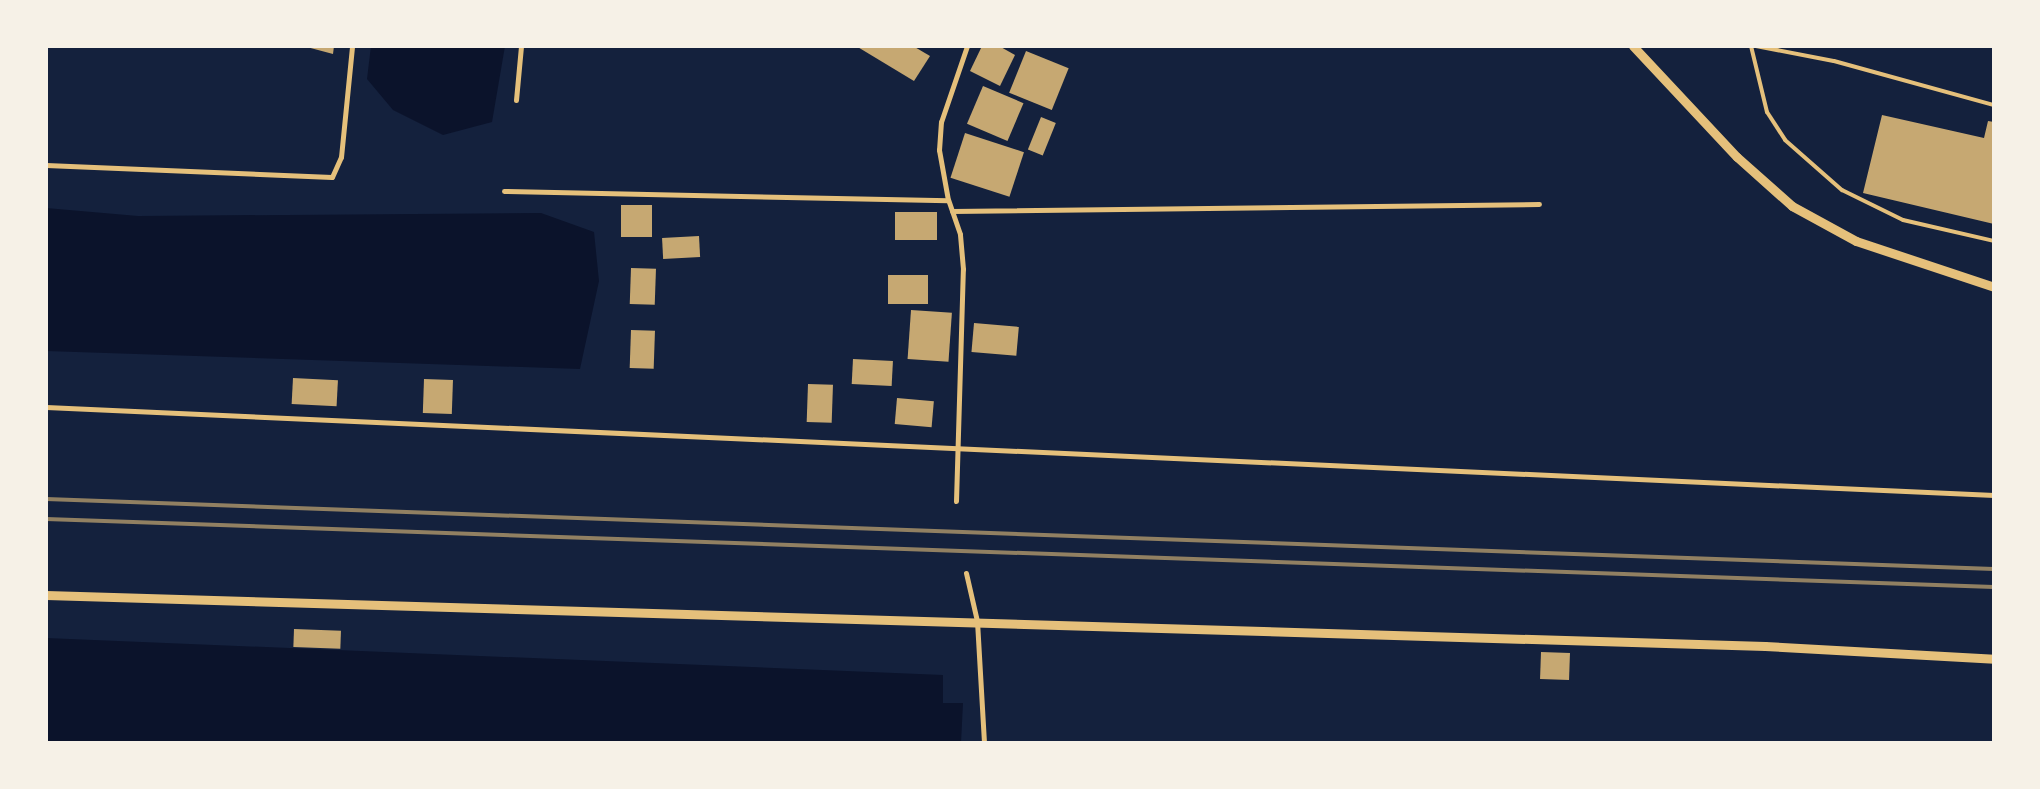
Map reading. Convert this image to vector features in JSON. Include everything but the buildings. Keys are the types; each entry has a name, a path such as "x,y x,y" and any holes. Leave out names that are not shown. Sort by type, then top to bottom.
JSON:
{"street":[{"path":"46,165 332,177 341,157 352,46"},
{"path":"516,100 521,46"},
{"path":"956,501 955,449 964,309 960,234 948,200 939,150 941,122 967,46"},
{"path":"1633,46 1737,157 1792,206 1856,241 1994,287"},
{"path":"504,191 948,200"},
{"path":"952,211 1539,204"},
{"path":"46,407 732,435 955,449 1994,495"},
{"path":"966,573 977,621 984,743"},
{"path":"46,595 492,611 977,621 1765,646 1994,659"}],"lane":[{"path":"1751,46 1767,112 1785,140 1842,190 1903,220 1994,241"},
{"path":"1756,46 1834,61 1994,105"}],"water":[{"path":"371,46 505,46 492,122 443,135 393,110 367,79"},
{"path":"46,208 138,216 541,213 594,232 599,281 580,369 46,351"},
{"path":"46,638 943,675 943,703 963,703 961,743 46,743"}],"railway":[{"path":"46,499 1994,569"},
{"path":"46,519 1994,587"}]}
